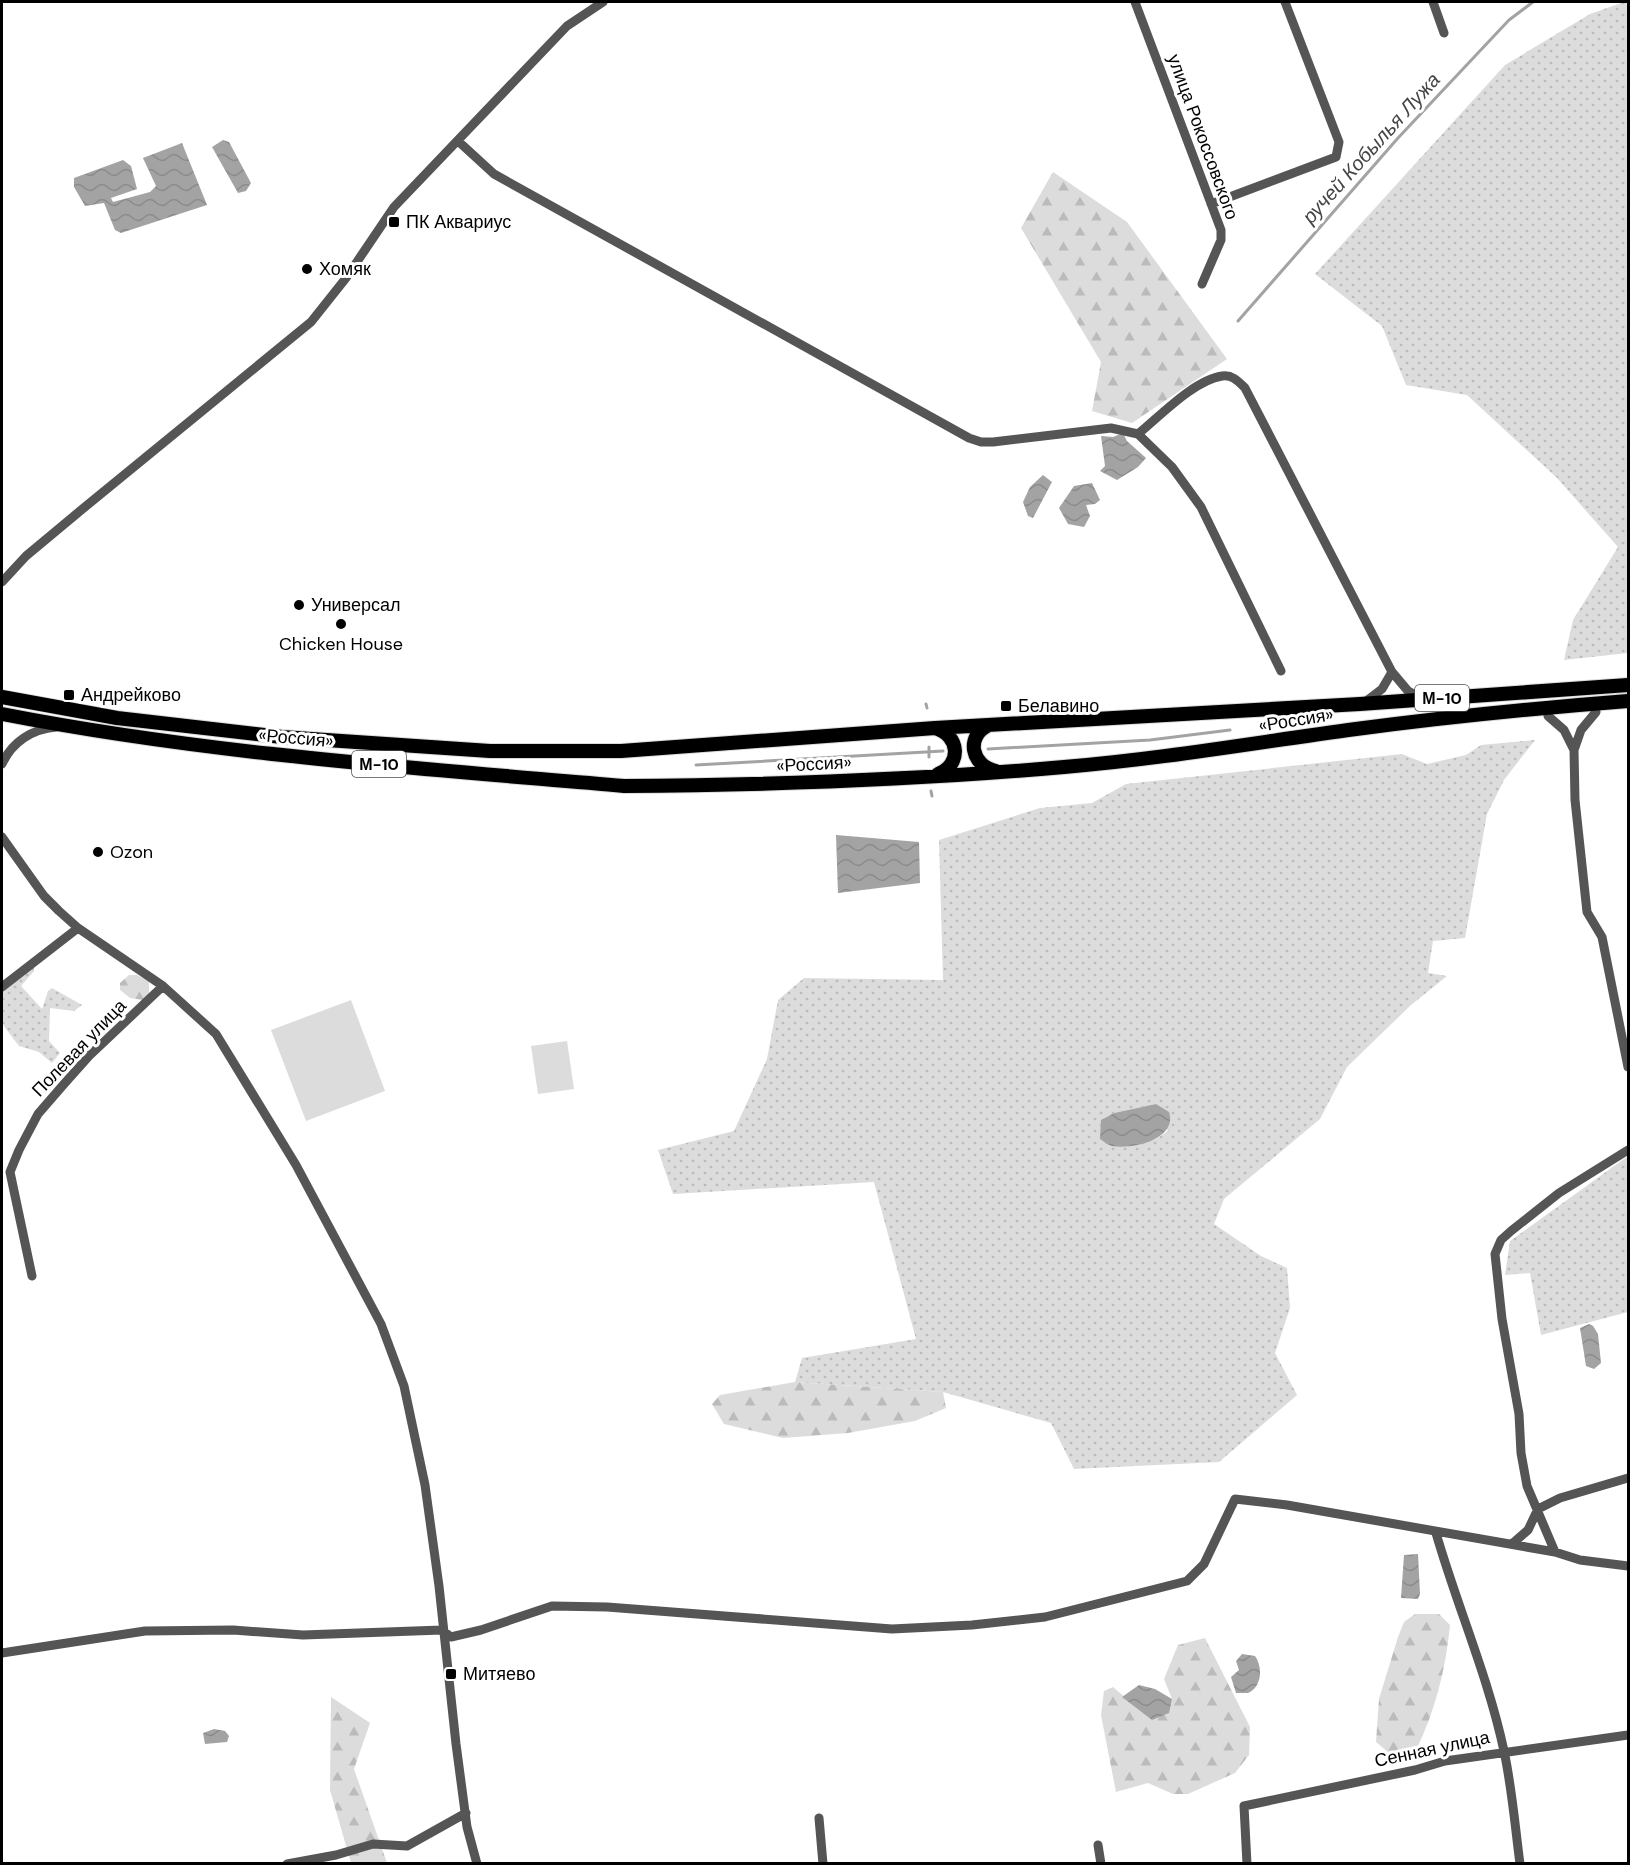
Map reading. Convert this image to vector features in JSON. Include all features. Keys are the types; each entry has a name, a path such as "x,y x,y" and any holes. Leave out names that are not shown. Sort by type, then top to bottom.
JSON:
{"highway":[{"name":"«Россия»","path":"2,697 117,718 308,739 490,751 621,751 991,724 1360,704 1629,685"},
{"path":"2,690 118,711 283,730 308,739"},
{"name":"«Россия»","path":"2,714 68,727 216,749 624,786 785,785 999,772 1152,758 1354,729 1525,709 1629,702"},
{"path":"1354,729 1378,735 1596,712 1629,702"},
{"path":"991,724 979,732 974,750 982,766 999,772"},
{"path":"933,775 946,770 955,754 951,737 935,728"}],"street":[{"path":"2,582 26,556 311,322 346,278 394,207 567,26 603,2"},
{"name":"улица Рокоссовского","path":"1135,2 1221,230 1221,240 1202,284"},
{"path":"1211,204 1336,157 1339,142 1285,2"},
{"path":"1433,2 1444,33"},
{"path":"458,141 494,174 969,438 981,442 993,442 1111,428 1138,434 1172,466 1201,507 1281,671"},
{"path":"1138,434 1194,388 1222,375 1234,378 1245,388 1392,672 1408,691 1425,699"},
{"path":"1360,704 1378,693 1392,672"},
{"path":"1596,712 1581,730 1574,750 1575,800 1587,912 1602,937 1629,1067"},
{"path":"1548,716 1564,730 1574,750"},
{"path":"2,764 11,749 28,735 49,728 68,727"},
{"path":"2,837 44,896 78,928 163,986 208,1025 229,1053 296,1165 386,1334 404,1386 425,1485 466,1813 477,1863"},
{"path":"2,987 78,928"},
{"name":"Полевая улица","path":"32,1276 6,1174 38,1114 89,1056 163,986"},
{"path":"1556,1552 1527,1486 1521,1454 1520,1414 1502,1319 1495,1254 1510,1231 1559,1193 1629,1150"},
{"path":"1512,1544 1528,1530 1538,1509 1560,1498 1629,1478"},
{"path":"2,1653 145,1630 233,1630 303,1635 442,1630 451,1637 481,1630 552,1606 607,1607 891,1629 972,1625 1045,1617 1187,1581 1204,1564 1235,1499 1287,1505 1436,1533 1556,1552 1580,1560 1629,1566"},
{"path":"1436,1533 1458,1606 1485,1677 1504,1751 1520,1863"},
{"name":"Сенная улица","path":"1247,1863 1244,1806 1415,1770 1445,1761 1629,1735"},
{"path":"287,1863 336,1855 373,1844 407,1846 466,1813"},
{"path":"819,1818 823,1863"},
{"path":"1098,1845 1101,1863"}],"green space":[{"path":"1628,2 1628,653 1564,660 1573,620 1618,547 1557,478 1467,395 1406,385 1382,326 1315,274 1505,65 1590,14"},
{"path":"1053,172 1127,222 1227,359 1132,423 1092,411 1101,362 1021,228"},
{"path":"1535,740 1504,780 1487,814 1465,938 1433,941 1428,973 1447,976 1411,1005 1347,1067 1320,1119 1224,1199 1214,1224 1261,1256 1287,1268 1290,1308 1275,1353 1297,1395 1219,1462 1074,1469 1051,1423 943,1392 795,1382 802,1358 916,1339 874,1182 673,1194 658,1150 734,1131 767,1059 778,1000 804,978 943,980 939,840 1040,808 1092,803 1126,784 1402,754 1427,764 1466,755 1481,745","holes":["1156,1104 1168,1131 1156,1139 1131,1145 1101,1120 1114,1113"]},
{"path":"34,967 34,971 21,986 42,1009 48,991 52,988 82,1005 74,1011 50,1008 49,1041 60,1053 52,1063 39,1052 19,1046 2,1022 2,992"},
{"path":"129,975 137,975 149,981 149,994 143,1000 130,998 120,990 120,983"},
{"path":"351,1000 385,1091 306,1121 271,1030"},
{"path":"567,1041 574,1089 538,1094 531,1046"},
{"path":"1628,1156 1628,1312 1541,1335 1530,1273 1505,1275 1510,1241"},
{"path":"795,1382 943,1392 946,1408 915,1421 848,1433 783,1438 724,1424 712,1404 720,1395"},
{"path":"1415,1614 1439,1614 1450,1625 1448,1641 1439,1689 1423,1735 1416,1750 1396,1759 1376,1742 1379,1699 1404,1622"},
{"path":"1205,1638 1250,1727 1249,1755 1235,1773 1188,1794 1173,1794 1148,1783 1116,1792 1101,1715 1104,1691 1113,1687 1152,1720 1172,1699 1164,1679 1178,1645"},
{"path":"331,1697 370,1723 354,1769 387,1863 351,1863 330,1790"}],"water":[{"path":"223,140 229,142 251,183 246,191 238,193 212,147"},
{"path":"182,143 207,205 121,233 115,230 104,203 85,206 74,187 74,178 123,160 131,166 137,189 111,198 113,202 150,192 156,186 143,158"},
{"path":"1123,433 1127,441 1146,458 1138,467 1117,480 1100,471 1105,466 1101,436 1113,437"},
{"path":"1043,475 1052,482 1033,518 1028,516 1023,502 1030,487"},
{"path":"1092,483 1100,500 1095,504 1086,505 1090,516 1084,527 1068,524 1059,508 1074,486"},
{"path":"836,835 919,842 920,883 838,893"},
{"path":"1156,1104 1169,1112 1170,1121 1167,1129 1152,1141 1121,1147 1110,1145 1100,1139 1101,1120 1114,1113"},
{"path":"1589,1324 1598,1334 1601,1363 1594,1369 1586,1366 1580,1328"},
{"path":"1418,1554 1420,1594 1418,1599 1401,1598 1404,1555"},
{"path":"1242,1654 1255,1656 1260,1676 1253,1690 1248,1693 1236,1693 1231,1677 1239,1670 1236,1661"},
{"path":"1139,1685 1155,1689 1172,1699 1169,1713 1152,1720 1122,1697"},
{"path":"214,1729 225,1731 229,1736 227,1742 205,1744 203,1733"}],"waterway":[{"name":"ручей Кобылья Лужа","path":"1238,321 1398,138 1509,20 1533,2"},
{"path":"926,704 927,708"},
{"path":"988,749 1150,740 1230,730"},
{"path":"929,747 929,757"},
{"path":"696,765 943,751"},
{"path":"931,791 932,796"}],"place":[{"name":"ПК Аквариус","path":"394,222"},
{"name":"Хомяк","path":"307,269"},
{"name":"Универсал","path":"299,605"},
{"name":"Chicken House","path":"341,624"},
{"name":"Андрейково","path":"69,695"},
{"name":"Белавино","path":"1006,706"},
{"name":"Ozon","path":"98,852"},
{"name":"Митяево","path":"451,1674"}]}
